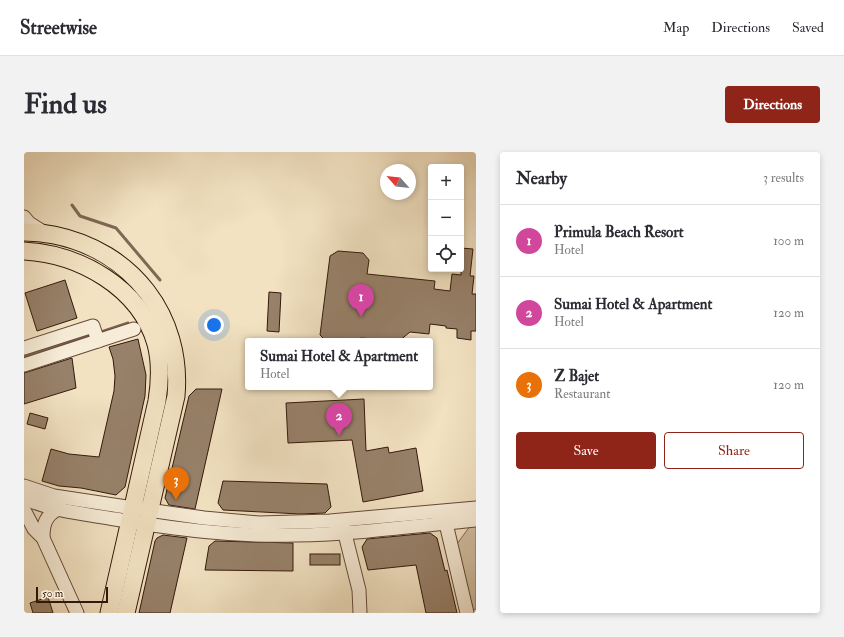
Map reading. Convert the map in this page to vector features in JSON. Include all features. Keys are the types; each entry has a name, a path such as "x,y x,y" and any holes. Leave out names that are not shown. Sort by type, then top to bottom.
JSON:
{"main road":[{"path":"24,232 45,233 73,240 106,254 118,263 136,278 158,308 167,328 174,350 177,377 176,396 126,613"},
{"path":"26,250 66,259 87,267 108,280 137,306 156,343 160,381 157,401 109,613"}],"street":[{"path":"24,217 45,233"},
{"path":"24,348 93,326 98,341"},
{"path":"24,365 134,329"},
{"path":"24,486 54,496 131,515"},
{"path":"24,498 32,502 58,509 148,517 201,532 257,535 295,535 343,527 444,517 476,508"},
{"path":"43,538 46,518 58,509"},
{"path":"24,510 34,529 43,538 77,613"},
{"path":"444,517 476,520"},
{"path":"444,517 466,613"},
{"path":"343,527 359,590 360,613"}],"shaded area":[{"path":"470,526 476,526 476,609 473,610 457,544"}],"building":[{"path":"464,248 473,249 470,276 474,276 472,294 476,294 476,331 471,331 471,340 457,338 457,329 430,324 429,334 410,332 403,338 323,338 320,335 330,256 338,251 363,253 369,260 367,274 435,281 434,289 450,291 452,274 461,275 461,272 464,272"},
{"path":"65,280 77,318 37,331 25,293"},
{"path":"269,292 281,293 279,332 267,331"},
{"path":"138,339 146,375 145,396 125,487 116,495 81,488 59,486 42,481 51,449 69,454 99,457 114,391 115,376 113,359 109,347"},
{"path":"72,358 76,388 24,404 24,373"},
{"path":"196,389 222,389 195,509 169,505 165,498 189,396"},
{"path":"364,399 366,451 388,447 389,453 416,448 423,491 363,502 352,440 288,443 286,403"},
{"path":"30,413 48,418 45,429 27,424"},
{"path":"223,481 327,484 331,507 325,513 300,514 223,510 218,503"},
{"path":"430,533 437,538 445,571 447,570 457,613 426,613 416,565 368,570 362,547 367,539"},
{"path":"163,535 187,538 170,613 139,613 155,541"},
{"path":"215,541 293,543 293,571 205,570 209,546"},
{"path":"310,554 340,554 340,565 310,565"},
{"path":"48,597 53,613 33,613 30,603"}],"waterway":[{"path":"72,205 80,216 116,228 160,280"},
{"path":"98,333 128,323"},
{"path":"24,357 93,335"}],"place":[{"name":"Primula Beach Resort","path":"361,317"},
{"name":"Sumai Hotel & Apartment","path":"339,436"},
{"name":"Z Bajet","path":"176,500"}]}
